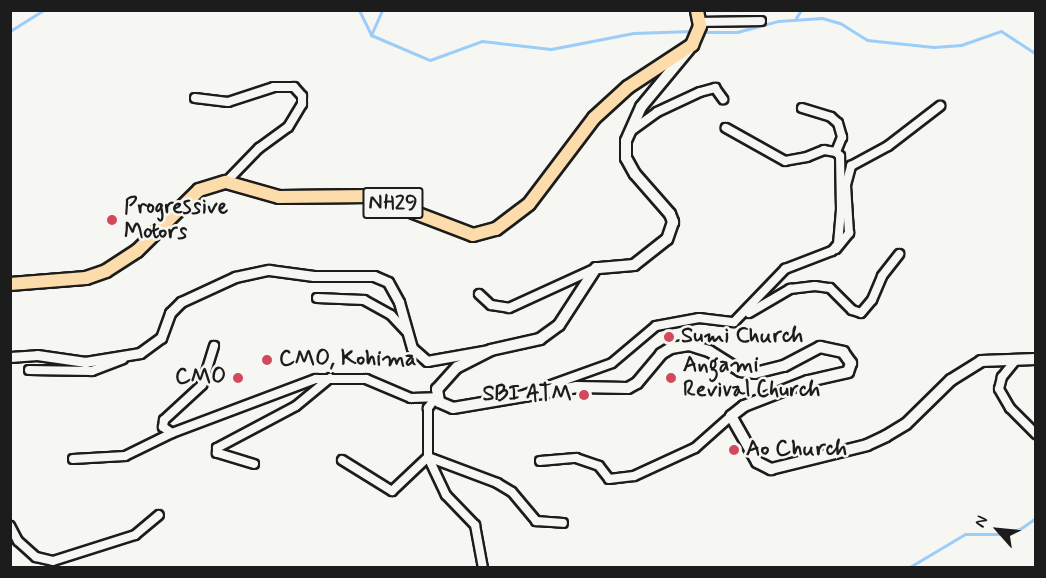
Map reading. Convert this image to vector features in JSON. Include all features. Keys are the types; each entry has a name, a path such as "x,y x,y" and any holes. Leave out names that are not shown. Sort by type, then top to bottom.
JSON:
{"highway":[{"path":"692,45 698,16"},
{"name":"NH29","path":"226,182 279,197 371,196 408,208 457,230 481,234 510,221 529,204 594,118 622,92 692,45"},
{"path":"10,284 86,278 106,271 137,251 199,190 226,182"}],"main road":[{"path":"692,45 642,107 628,134 626,158 635,174 667,206 673,222 660,248 634,265 596,268 559,325 540,339 491,350 457,367 440,384 436,397 453,408 598,385 628,388 637,383 661,354 671,348 689,345 709,351 741,371 755,373 784,366 820,347 835,347 850,363 850,370 844,374 808,381 744,406 731,416 757,462 771,469 867,445 906,424 951,380 981,361 1035,359"}],"street":[{"path":"698,16 761,21"},
{"path":"195,98 228,102 273,87 294,87 302,96 302,104 288,127 259,148 226,182"},
{"path":"628,134 657,112 700,92 715,88 723,99"},
{"path":"740,318 785,269 841,248 849,233 846,184 850,166 888,146 940,106"},
{"path":"802,108 831,117 838,123 842,136 836,152"},
{"path":"726,128 785,161 807,158 824,150 836,152 840,156 842,233 832,250"},
{"path":"517,399 564,377 612,363 656,326 682,320 728,322 740,318 780,293 801,286 830,288 852,310 861,313 873,300 882,276 899,254"},
{"path":"479,294 491,305 509,308 596,268"},
{"path":"29,370 92,371 149,349 161,338 170,313 181,302 258,270 381,278 395,291 412,348 427,361 491,350"},
{"path":"317,298 370,303 408,332"},
{"path":"172,433 163,427 164,420 202,385 214,346"},
{"path":"10,357 37,355 85,362 124,358"},
{"path":"1015,361 1002,377 999,389 1010,408 1035,434"},
{"path":"254,464 217,453 217,448 296,406 330,378"},
{"path":"73,459 124,456 172,433 297,383 330,378 366,379 411,398 436,397"},
{"path":"436,397 428,408 428,457 446,495 475,525 483,567"},
{"path":"540,460 576,458 599,466 609,479 634,476 695,448 731,416"},
{"path":"342,460 392,491 428,457"},
{"path":"428,457 512,492 536,521 563,524"},
{"path":"10,526 18,541 36,557 53,561 135,535 159,515"}],"waterway":[{"path":"10,31 44,10"},
{"path":"148,10 167,10"},
{"path":"359,10 371,35 430,60 482,41 551,49 633,33 693,31"},
{"path":"371,35 382,10"},
{"path":"796,18 801,10"},
{"path":"702,32 737,32 778,21 822,18 840,23 867,40 934,47 961,45 1001,31 1036,54"},
{"path":"908,568 965,534 1002,534 1020,529 1036,518"}],"place":[{"name":"Progressive Motors","path":"112,220"},
{"name":"Sumi Church","path":"669,337"},
{"name":"CMO, Kohima","path":"267,360"},
{"name":"CMO","path":"238,378"},
{"name":"Angami Revival Church","path":"671,378"},
{"name":"SBI ATM","path":"584,395"},
{"name":"Ao Church","path":"734,450"}]}
